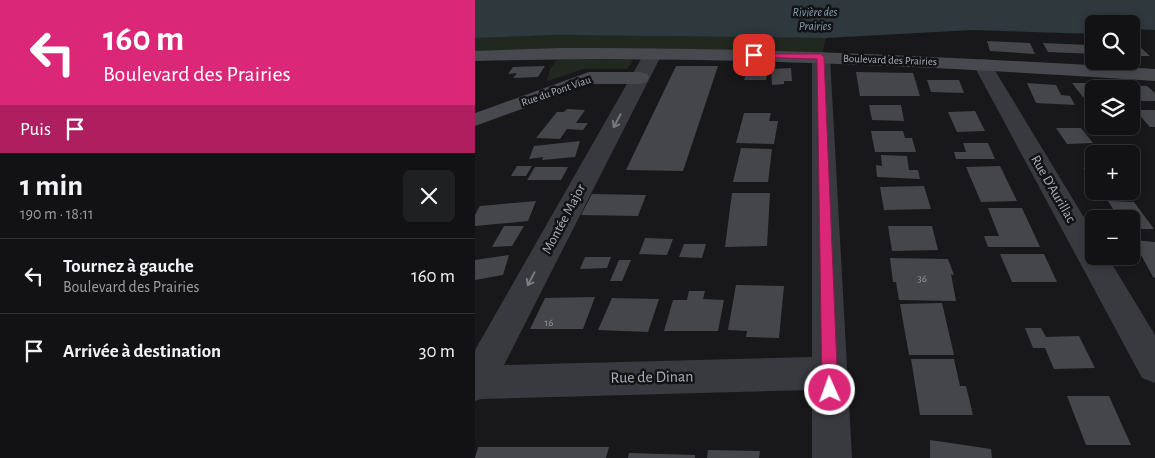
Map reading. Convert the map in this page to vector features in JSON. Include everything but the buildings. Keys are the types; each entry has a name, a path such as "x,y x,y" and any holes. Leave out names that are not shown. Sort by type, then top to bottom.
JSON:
{"street":[{"name":"Boulevard des Prairies","path":"475,56 561,52 821,57 981,64 1155,75"},
{"name":"Montée Major","path":"475,382 653,54"},
{"path":"821,57 832,458"},
{"name":"Rue D'Aurillac","path":"981,64 1155,367"},
{"name":"Rue du Pont Viau","path":"475,120 589,78 640,78"},
{"name":"Rue de Dinan","path":"475,382 830,373"}],"shaded area":[{"path":"555,35 826,38 821,57 475,56 475,38"},
{"path":"557,60 633,60 627,69 584,69 547,81 550,69"}],"water":[{"name":"Rivière des Prairies","path":"475,0 1155,0 1155,30 1140,29 1140,15 1085,15 1085,34 973,30 826,38 555,35 475,38"}],"route":[{"path":"754,55 821,57 830,390"}]}
